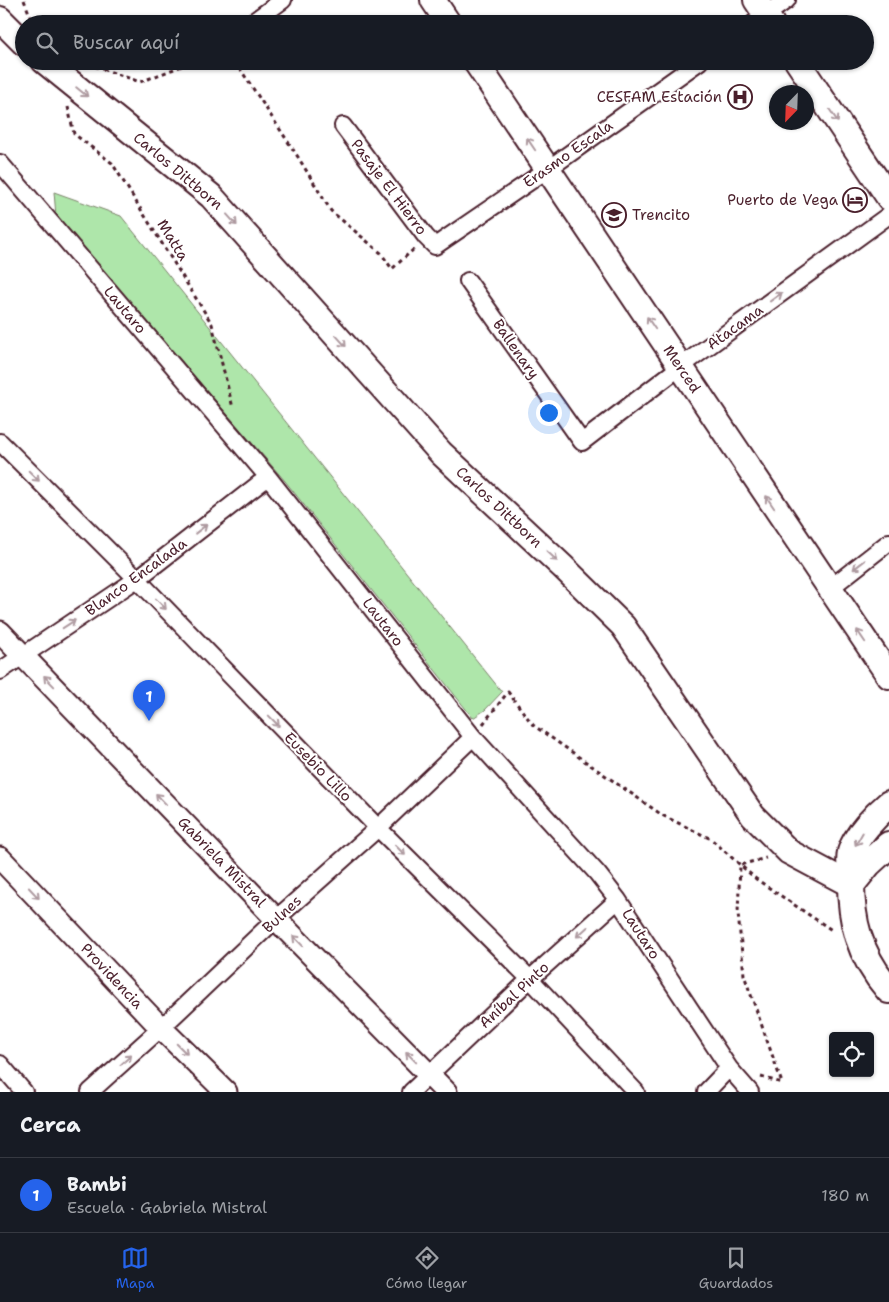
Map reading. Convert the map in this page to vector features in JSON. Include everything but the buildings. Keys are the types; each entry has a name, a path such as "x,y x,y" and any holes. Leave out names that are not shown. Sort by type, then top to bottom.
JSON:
{"main road":[{"path":"433,0 443,15"},
{"path":"0,19 15,26"},
{"name":"Carlos Dittborn","path":"66,70 211,196 441,453 623,626 753,816 789,852 851,885"},
{"name":"Merced","path":"481,70 889,676"},
{"path":"803,70 889,198"},
{"path":"889,804 874,816 851,852 853,919 863,951 889,990"},
{"path":"851,885 868,864 889,845"}],"street":[{"path":"262,15 283,0"},
{"path":"764,15 786,0"},
{"name":"Erasmo Escala","path":"430,242 548,169 687,70"},
{"name":"Pasaje El Hierro","path":"343,126 430,242"},
{"name":"Lautaro","path":"2,170 268,477 473,737 597,873 618,900 729,1068 750,1092"},
{"name":"Atacama","path":"582,442 680,367 889,215"},
{"name":"Ballenary","path":"468,281 582,442"},
{"name":"Eusebio Lillo","path":"0,442 378,828 530,979 636,1092"},
{"name":"Blanco Encalada","path":"0,671 137,580 268,477"},
{"path":"829,589 889,542"},
{"name":"Gabriela Mistral","path":"0,632 276,919 446,1092"},
{"name":"Bulnes","path":"90,1092 276,919 378,828 473,737"},
{"name":"Providencia","path":"0,858 161,1028 226,1092"},
{"name":"Aníbal Pinto","path":"410,1092 530,979 618,900"},
{"path":"0,1064 24,1092"},
{"path":"706,1092 729,1068"}],"path":[{"path":"24,0 26,15"},
{"name":"Matta","path":"62,70 74,134 112,163 212,324 234,411"},
{"path":"81,70 140,82 171,70"},
{"path":"241,70 331,211 381,253 392,269 430,242"},
{"path":"473,737 508,692 534,725 662,815 711,839 756,879 863,951"},
{"path":"740,865 789,852"},
{"path":"729,1068 782,1083 744,975 738,913 740,865"}],"green space":[{"path":"54,192 121,216 502,692 485,710 473,718 285,481 56,216"}],"place":[{"name":"CESFAM Estación","path":"740,97"},
{"name":"Puerto de Vega","path":"855,200"},
{"name":"Trencito","path":"614,215"},
{"name":"Bambi","path":"149,721"}]}
